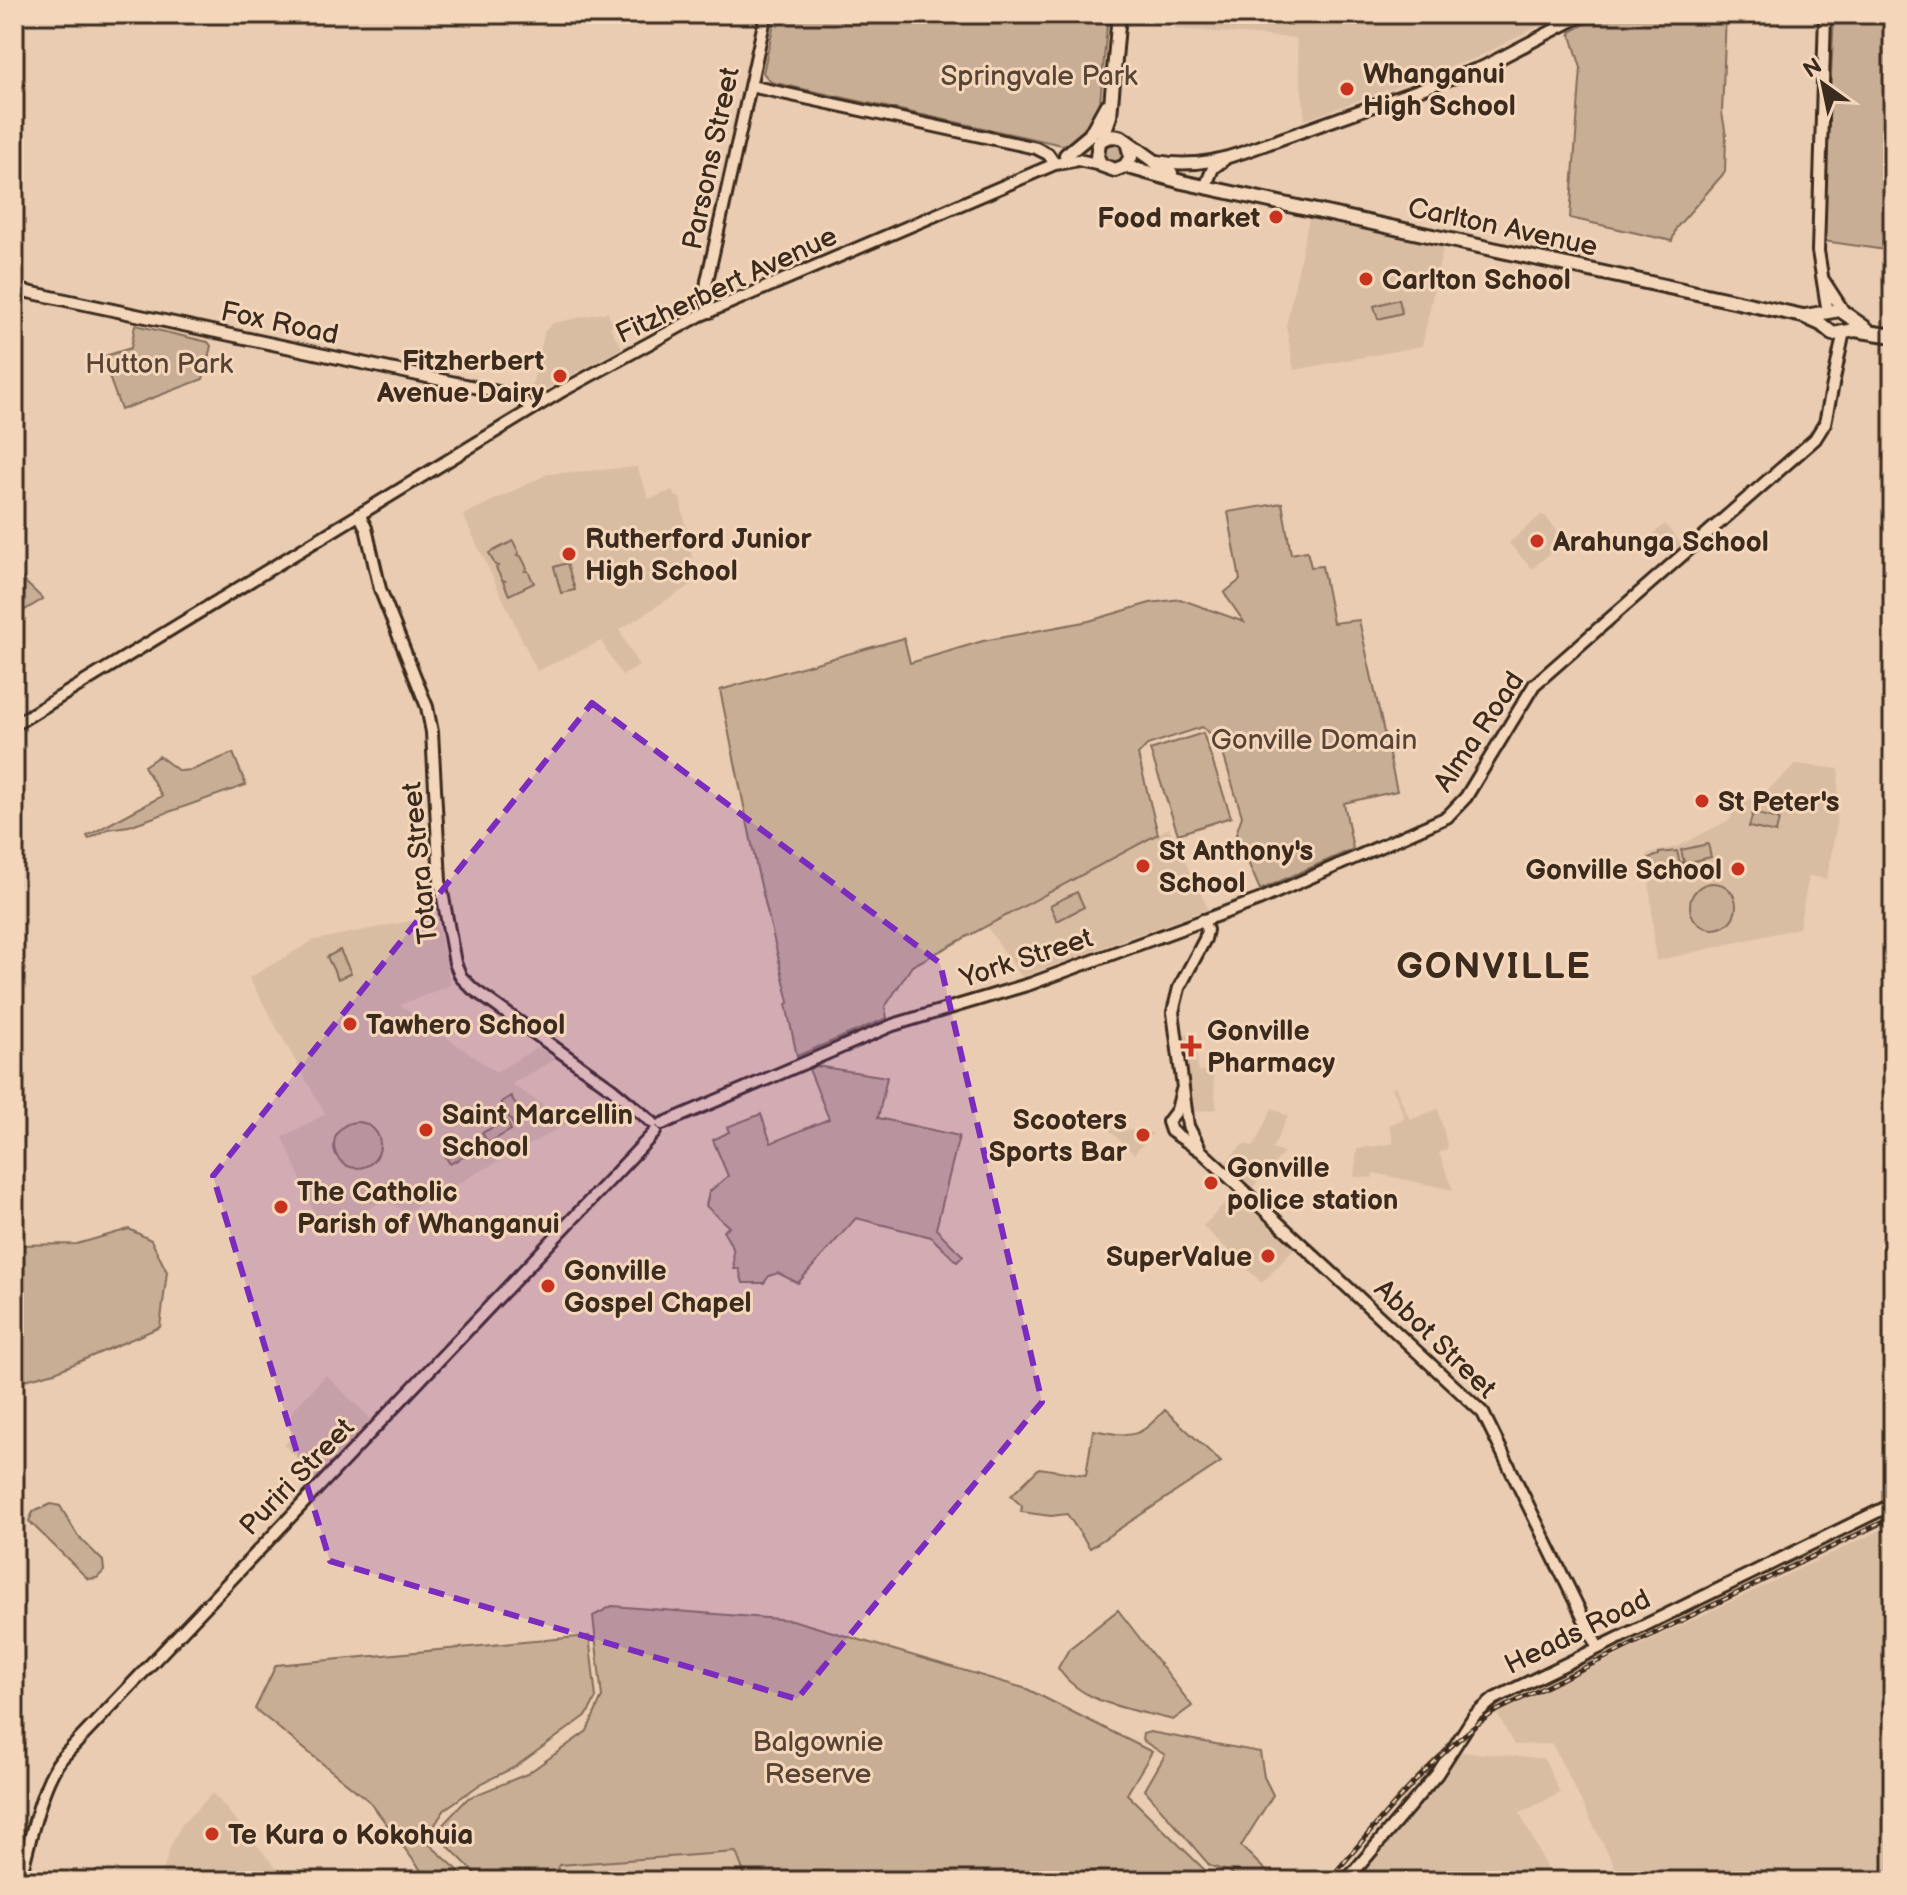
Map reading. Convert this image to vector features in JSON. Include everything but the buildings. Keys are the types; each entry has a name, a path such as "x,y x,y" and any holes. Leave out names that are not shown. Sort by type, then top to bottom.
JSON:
{"highway":[{"path":"1111,92 1116,124 1131,157 1125,166 1115,170 1101,165 1097,157 1110,116 1111,92 1119,14"},
{"path":"1066,155 1090,135 1104,112 1111,92"},
{"path":"1100,140 1112,136 1125,140"},
{"name":"Carlton Avenue","path":"1125,140 1172,174 1192,182"},
{"name":"Carlton Avenue","path":"1125,166 1828,322"},
{"path":"1870,331 1836,310 1828,322 1837,334 1870,331 1893,336"},
{"path":"1844,331 1849,324 1846,314"}],"main road":[{"name":"Parsons Street","path":"710,312 705,298 707,281 766,14"},
{"path":"1151,160 1183,165 1225,159 1483,67 1585,14"},
{"path":"1825,14 1818,251 1828,322 1839,352"},
{"path":"750,86 1036,148 1048,154 1055,164 1066,155 1100,140"},
{"path":"1206,185 1213,168 1225,159"},
{"name":"Fitzherbert Avenue","path":"14,725 531,410 710,312 1055,164 1078,160 1101,165"},
{"path":"1823,280 1846,314"},
{"name":"Fox Road","path":"14,289 512,395 523,400 531,410"},
{"name":"Alma Road","path":"1203,920 1286,889 1453,813 1466,797 1534,685 1815,439 1825,423 1844,331"},
{"name":"Fitzherbert Avenue","path":"366,528 374,511 389,496"},
{"name":"Totara Street","path":"359,514 366,528 380,589 429,715 438,868 459,972 473,989 611,1088 657,1126"},
{"path":"1182,1090 1175,1114 1168,1122 1173,1133 1182,1133 1188,1122 1174,1023 1174,999 1205,939 1207,930 1203,920"},
{"name":"York Street","path":"864,1036 1030,984 1203,920"},
{"name":"Puriri Street","path":"19,1881 46,1788 61,1759 657,1126 864,1036"},
{"path":"1175,1114 1182,1114 1188,1122"},
{"name":"Abbot Street","path":"1188,1122 1201,1151"},
{"name":"Abbot Street","path":"1173,1133 1201,1151 1483,1413 1598,1648"},
{"name":"Heads Road","path":"1346,1881 1437,1774 1478,1711 1512,1689 1893,1504"}],"highlighted area":[{"path":"592,703 940,963 1042,1402 797,1699 330,1561 213,1176"}],"shaded area":[{"name":"Whanganui High School","path":"1169,14 1563,14 1478,57 1305,120 1296,38 1176,29"},
{"name":"Carlton School","path":"1309,218 1443,247 1422,346 1294,370 1286,326"},
{"path":"607,312 614,325 610,327 622,348 544,390 531,390 545,331 553,323"},
{"name":"Rutherford Junior High School","path":"637,467 649,499 673,490 675,496 680,498 697,581 619,630 639,666 622,676 601,641 537,671 463,515 548,474"},
{"name":"Arahunga School","path":"1541,515 1565,540 1532,569 1509,543"},
{"path":"1665,524 1681,544 1669,555 1652,535"},
{"name":"Gonville School","path":"1797,764 1839,769 1836,828 1827,879 1809,876 1799,928 1656,961 1647,854 1679,846 1731,819 1733,807 1765,792"},
{"name":"St Anthony's School","path":"1169,828 1208,909 1022,977 987,927"},
{"path":"436,916 451,985 400,1005 496,1072 538,1047 556,1059 512,1084 569,1123 406,1212 385,1200 339,1225 316,1217 283,1137 325,1114 249,978 314,940"},
{"path":"1190,1031 1195,1034 1198,1071 1212,1070 1217,1109 1193,1112 1184,1035"},
{"path":"1395,1086 1410,1120 1438,1109 1448,1148 1439,1153 1453,1190 1374,1173 1372,1178 1354,1177 1357,1149 1394,1143 1389,1125 1405,1118 1392,1087"},
{"path":"1272,1108 1288,1116 1272,1149 1284,1153 1253,1187 1226,1162 1243,1144 1254,1146"},
{"path":"1112,1125 1123,1130 1153,1133 1134,1154 1108,1129"},
{"path":"1234,1194 1294,1249 1262,1283 1203,1226"},
{"path":"326,1375 371,1419 316,1477 284,1445 295,1434 287,1426 293,1410"},
{"path":"1893,1524 1893,1881 1622,1881 1552,1744 1514,1745 1497,1713"},
{"path":"1460,1752 1542,1758 1547,1764 1560,1793 1520,1813 1547,1868 1522,1881 1352,1881"},
{"name":"Te Kura o Kokohuia","path":"213,1793 287,1881 160,1881 171,1845 182,1824"},
{"path":"736,1852 747,1881 554,1881 559,1865"}],"green space":[{"name":"Springvale Park","path":"776,14 1108,14 1100,103 1092,124 1073,143 1062,145 771,82 763,73"},
{"path":"1604,14 1726,14 1722,113 1726,135 1725,172 1676,228 1672,241 1570,218 1581,68 1570,32"},
{"path":"1834,14 1893,14 1893,251 1823,241"},
{"path":"1119,140 1127,152 1121,164 1105,164 1103,144"},
{"path":"1399,299 1402,313 1378,319 1374,306"},
{"name":"Hutton Park","path":"135,325 208,342 211,346 203,379 121,410 102,357 131,348"},
{"name":"Gonville Domain","path":"1282,503 1291,554 1307,551 1311,567 1322,566 1333,623 1359,620 1397,791 1344,803 1353,849 1260,890 1236,834 1242,816 1219,740 1202,727 1147,745 1138,755 1158,834 912,966 885,1007 887,1018 797,1056 786,1004 789,1002 757,869 720,690 904,638 910,663 983,641 1089,621 1150,603 1180,599 1244,622 1224,593 1240,580 1228,512"},
{"path":"513,541 519,553 517,555 521,556 527,568 525,571 534,583 509,595 505,581 496,568 498,566 489,553"},
{"path":"567,563 575,590 561,593 554,567"},
{"path":"21,578 43,599 20,613 14,613 14,590"},
{"path":"1203,733 1231,817 1178,834 1150,750"},
{"path":"233,753 246,785 129,826 108,829 89,839 87,836 162,796 144,766 159,756 179,771 192,770"},
{"path":"1753,813 1779,819 1776,833 1749,827"},
{"path":"1708,844 1711,857 1653,871 1650,858 1659,853 1677,851 1680,863 1684,862 1681,850"},
{"path":"1713,883 1729,890 1736,906 1729,922 1713,929 1697,922 1690,906 1697,890"},
{"path":"1077,892 1084,907 1057,921 1050,905"},
{"path":"340,950 351,973 338,979 327,957"},
{"path":"816,1066 887,1077 878,1118 959,1136 936,1229 963,1256 957,1262 931,1237 856,1218 798,1283 778,1273 769,1276 764,1283 743,1283 739,1269 734,1269 733,1248 723,1231 729,1227 706,1206 709,1192 728,1176 713,1140 729,1132 727,1127 761,1114 771,1143 829,1119 809,1069"},
{"path":"511,1096 524,1120 514,1126 501,1102"},
{"path":"506,1120 511,1130 488,1143 482,1133"},
{"path":"357,1122 373,1129 380,1145 373,1161 357,1168 341,1161 334,1145 341,1129"},
{"path":"464,1142 470,1153 450,1164 444,1154"},
{"path":"129,1229 151,1240 167,1272 160,1327 55,1372 14,1383 14,1245 77,1244"},
{"path":"1165,1410 1221,1462 1090,1548 1067,1514 1051,1516 1021,1512 1022,1506 1011,1496 1039,1468 1086,1475 1093,1430 1134,1434 1147,1427"},
{"path":"51,1504 60,1506 78,1536 103,1561 104,1571 97,1578 88,1579 29,1521 33,1512"},
{"name":"Balgownie Reserve","path":"612,1606 792,1620 1027,1689 1152,1752 1127,1794 1216,1881 747,1881 736,1852 559,1865 554,1881 483,1881 435,1833 468,1798 527,1774 587,1731 602,1697 593,1616"},
{"path":"1118,1610 1192,1706 1173,1720 1094,1698 1068,1680 1058,1668 1069,1649"},
{"path":"589,1636 596,1698 587,1715 515,1767 482,1783 445,1809 429,1834 429,1844 470,1881 415,1881 425,1876 370,1802 255,1709 276,1665"},
{"path":"1150,1732 1260,1752 1264,1777 1273,1795 1241,1846 1276,1881 1240,1881 1230,1872 1210,1866 1145,1790 1165,1755 1142,1740 1143,1734"}],"railway":[{"path":"1328,1881 1426,1770 1494,1712 1893,1517"}],"place":[{"name":"Whanganui High School","path":"1347,89"},
{"name":"Food market","path":"1276,217"},
{"name":"Carlton School","path":"1366,279"},
{"name":"Fitzherbert Avenue Dairy","path":"560,376"},
{"name":"Arahunga School","path":"1537,541"},
{"name":"Rutherford Junior High School","path":"569,554"},
{"name":"St Peter's","path":"1702,801"},
{"name":"St Anthony's School","path":"1143,866"},
{"name":"Gonville School","path":"1738,869"},
{"name":"Tawhero School","path":"350,1024"},
{"name":"Gonville Pharmacy","path":"1191,1046"},
{"name":"Saint Marcellin School","path":"426,1130"},
{"name":"Scooters Sports Bar","path":"1143,1135"},
{"name":"Gonville police station","path":"1211,1183"},
{"name":"The Catholic Parish of Whanganui","path":"281,1207"},
{"name":"SuperValue","path":"1268,1256"},
{"name":"Gonville Gospel Chapel","path":"548,1286"},
{"name":"Te Kura o Kokohuia","path":"212,1834"}],"district":[{"name":"GONVILLE","path":"1494,965"}]}
